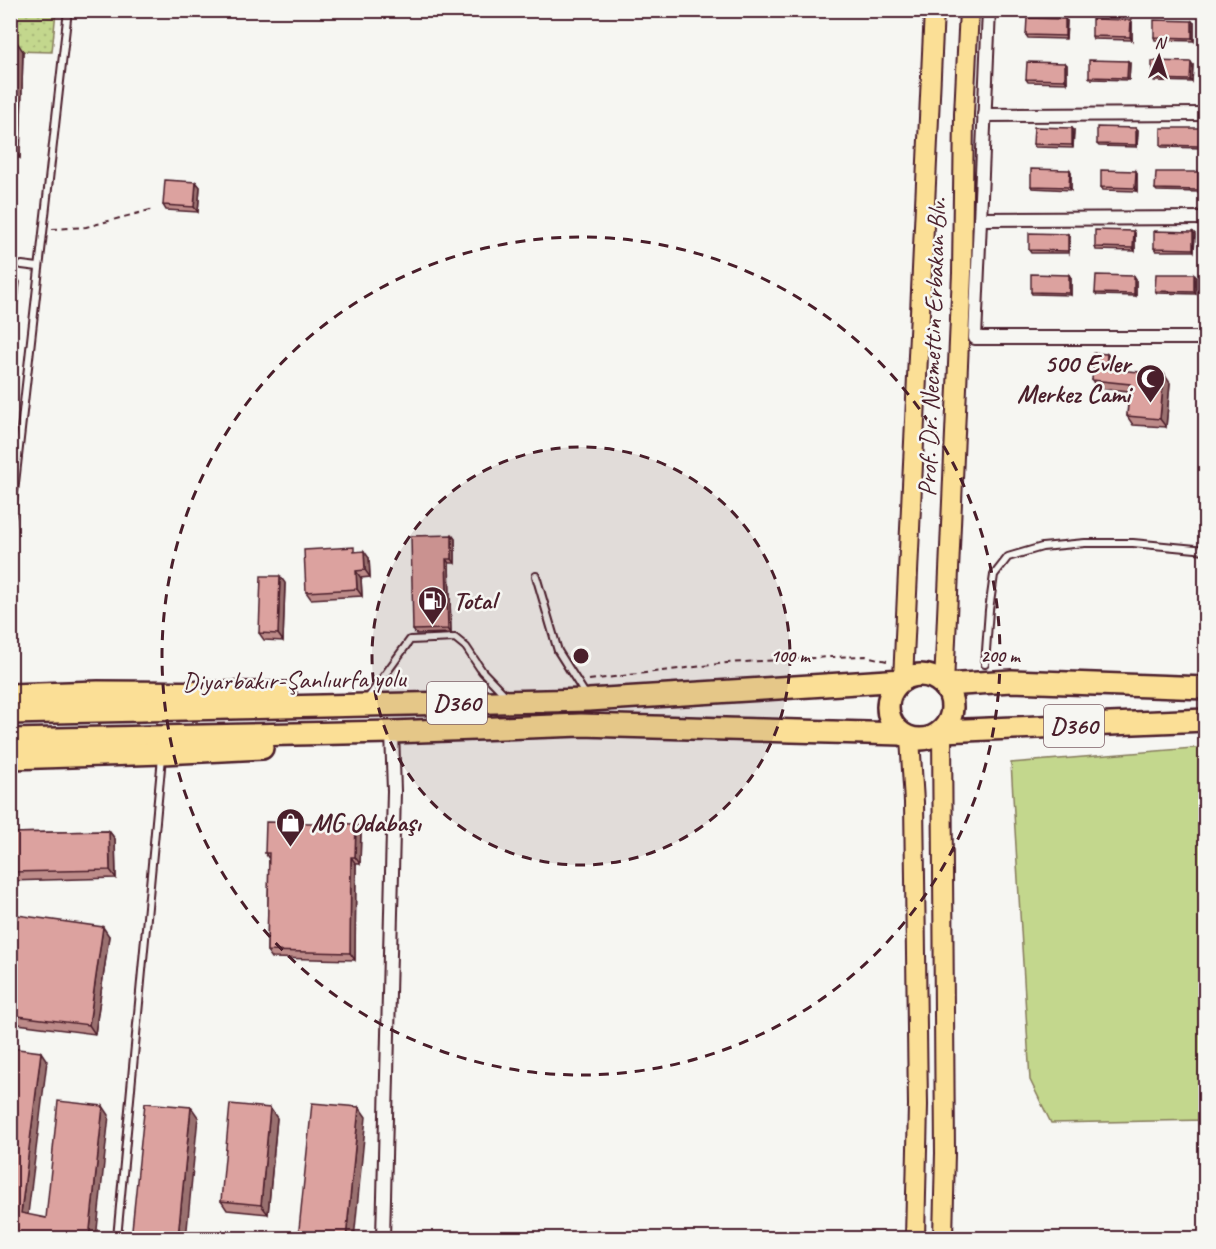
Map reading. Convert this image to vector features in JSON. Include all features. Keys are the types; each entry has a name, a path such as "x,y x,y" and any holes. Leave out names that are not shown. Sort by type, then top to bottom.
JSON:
{"highway":[{"name":"D360","path":"903,680 913,675 924,675 935,678 944,685 1012,681 1206,688"},
{"name":"Diyarbakır-Şanlıurfa yolu","path":"10,713 589,700 903,680"},
{"path":"903,680 896,686 888,702 890,720 906,736"},
{"path":"942,731 949,723 952,714 950,693 944,685"},
{"path":"10,695 98,692 294,693 355,706"},
{"name":"D360","path":"906,736 927,739 942,731 1206,720"},
{"name":"Diyarbakır-Şanlıurfa yolu","path":"10,740 392,732 582,725 906,736"},
{"path":"10,758 285,746 392,732"}],"main road":[{"name":"Prof. Dr. Necmettin Erbakan Blv.","path":"903,680 934,10"},
{"name":"Prof. Dr. Necmettin Erbakan Blv.","path":"944,685 962,273 964,114 969,10"},
{"path":"942,731 945,1153 943,1239"},
{"path":"906,736 914,802 917,1058 915,1239"}],"street":[{"path":"989,10 975,338 1206,338"},
{"path":"984,115 1206,114"},
{"path":"981,219 1206,218"},
{"path":"383,1239 394,791 392,732"}],"lane":[{"path":"10,528 68,10"},
{"path":"22,265 38,267"},
{"path":"985,664 994,575 1008,557 1042,547 1085,543 1133,543 1206,550"},
{"path":"536,576 558,651 589,700"},
{"path":"355,706 410,640 455,638 466,647 482,671 512,702"},
{"path":"117,1239 163,753"}],"path":[{"path":"43,230 86,227 154,209"},
{"path":"578,681 762,661 866,656 887,661"}],"green space":[{"path":"11,11 56,11 52,52 11,51"},
{"path":"1205,747 1205,1120 1051,1123 1030,1080 1011,763"}],"building":[{"path":"1027,18 1065,19 1065,36 1026,35"},
{"path":"1092,19 1131,20 1130,37 1092,36"},
{"path":"1154,20 1192,21 1192,38 1154,37"},
{"path":"10,41 16,41 13,149 10,149"},
{"path":"1089,60 1128,61 1127,78 1089,77"},
{"path":"1152,61 1191,62 1190,80 1152,79"},
{"path":"1027,62 1065,63 1065,80 1026,79"},
{"path":"1034,127 1072,128 1072,145 1033,144"},
{"path":"1097,127 1136,128 1136,145 1097,144"},
{"path":"1161,128 1200,128 1199,146 1161,145"},
{"path":"1031,169 1070,170 1069,187 1031,186"},
{"path":"1101,170 1136,171 1135,188 1101,187"},
{"path":"1156,172 1198,172 1198,190 1155,189"},
{"path":"165,180 196,182 194,207 163,205"},
{"path":"1095,230 1134,231 1133,248 1095,247"},
{"path":"1154,231 1193,232 1193,249 1154,248"},
{"path":"1029,233 1068,234 1068,251 1029,250"},
{"path":"10,272 13,272 10,295"},
{"path":"1031,274 1069,275 1069,293 1031,292"},
{"path":"1156,274 1194,274 1194,292 1155,291"},
{"path":"1096,275 1134,276 1134,294 1095,293"},
{"path":"1094,353 1107,354 1106,367 1116,368 1116,370 1164,374 1160,419 1127,416 1130,384 1092,380"},
{"path":"452,535 452,559 446,559 448,629 413,630 411,536"},
{"path":"354,547 354,552 364,551 365,570 356,571 357,589 306,592 304,550"},
{"path":"261,576 280,576 278,634 259,633"},
{"path":"266,822 356,824 355,857 351,857 350,953 267,951 269,853 265,853"},
{"path":"109,831 110,870 10,872 10,833"},
{"path":"10,914 103,927 89,1025 10,1015"},
{"path":"10,1048 41,1052 21,1213 46,1218 58,1101 103,1106 89,1239 10,1239"},
{"path":"145,1103 191,1107 178,1237 190,1239 131,1239"},
{"path":"312,1103 359,1107 346,1239 298,1239"},
{"path":"230,1104 270,1108 261,1205 221,1201"}],"place":[{"name":"500 Evler Merkez Cami","path":"1151,404"},
{"name":"Total","path":"432,626"},
{"name":"MG Odabaşı","path":"290,848"}]}
